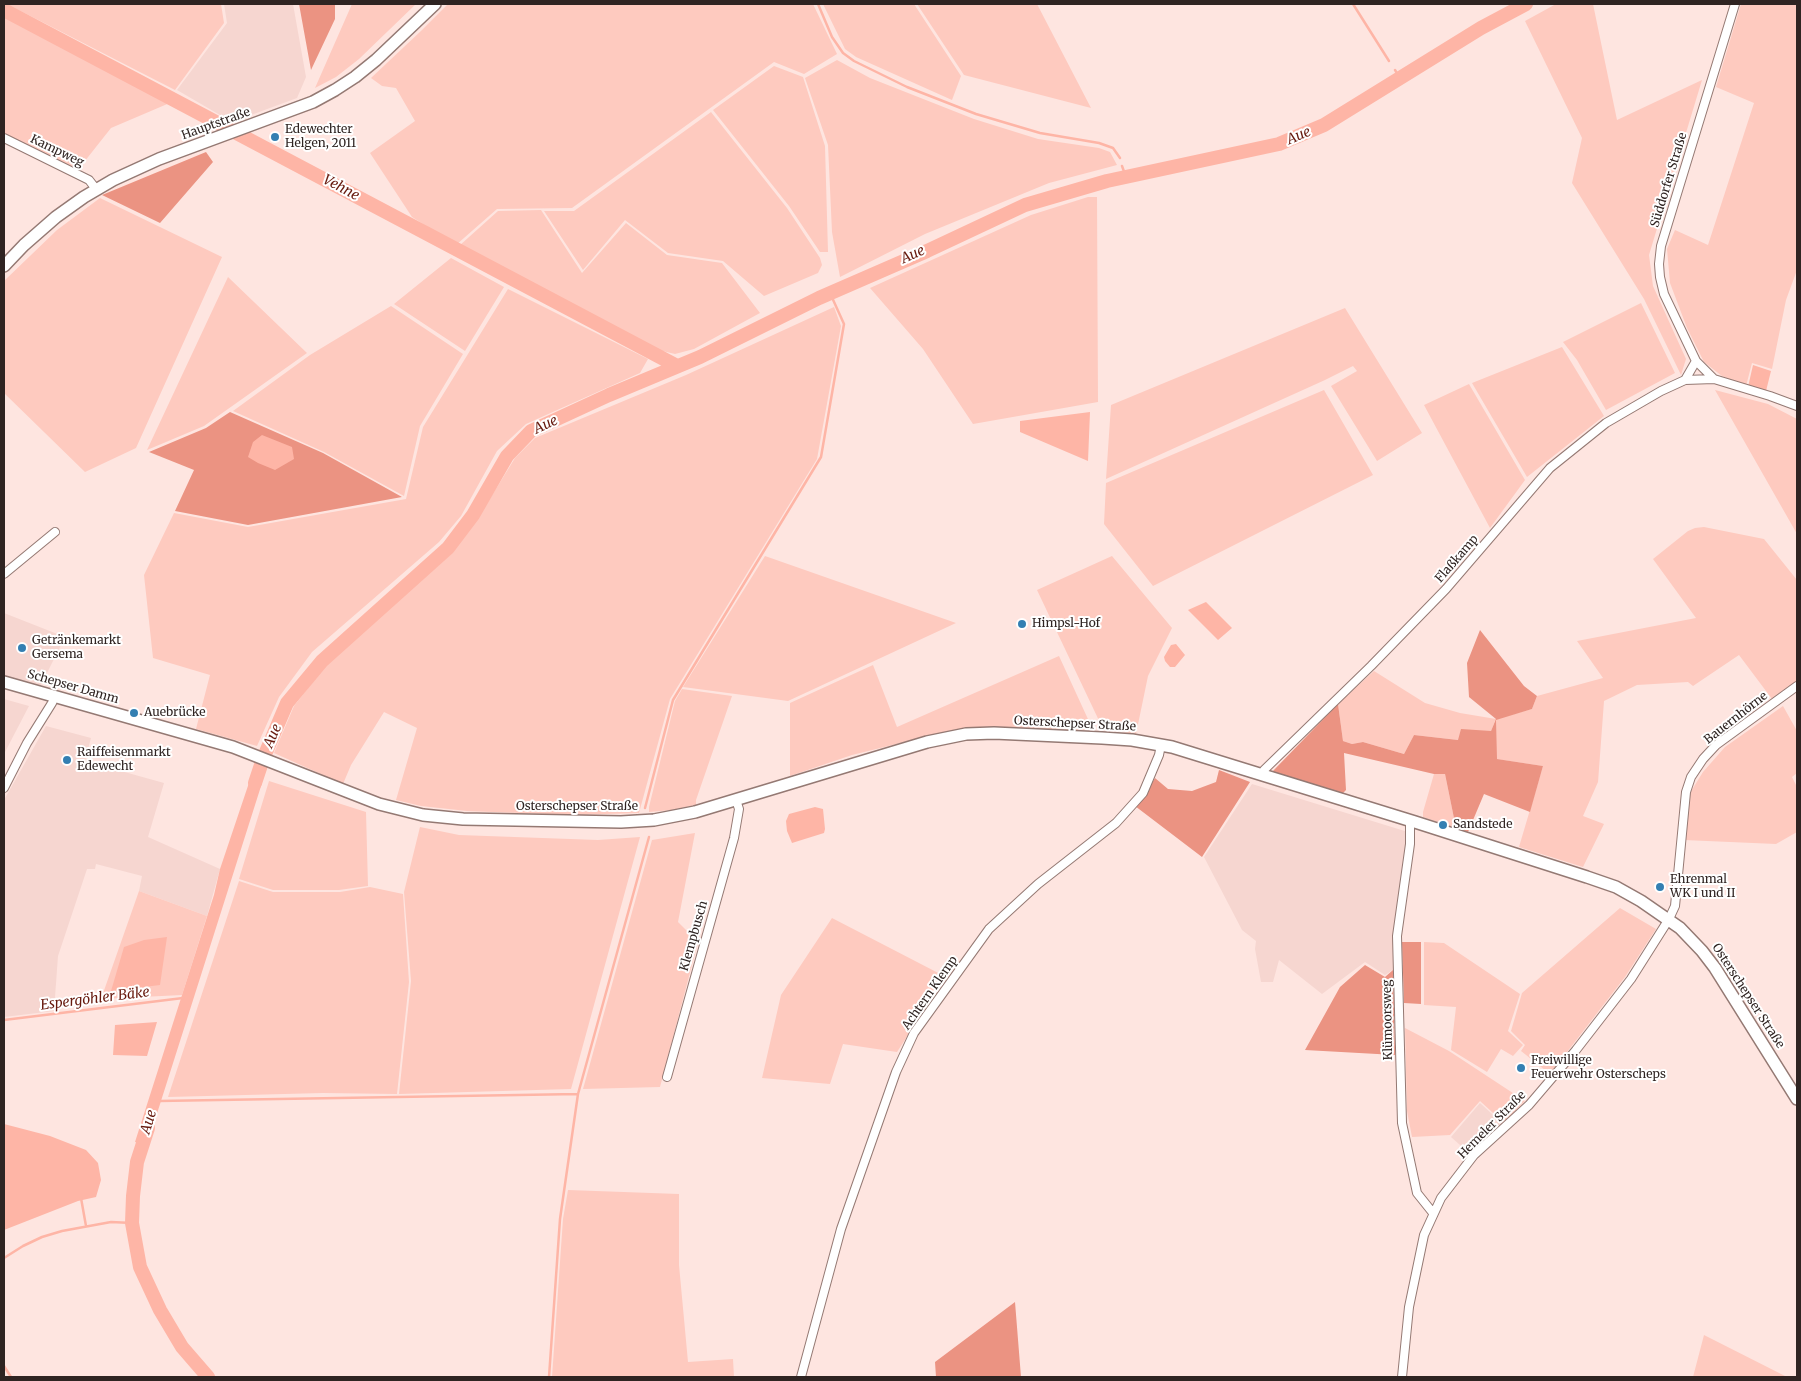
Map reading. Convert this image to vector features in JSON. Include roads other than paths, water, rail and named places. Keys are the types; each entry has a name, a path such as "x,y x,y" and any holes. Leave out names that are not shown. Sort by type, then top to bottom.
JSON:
{"main road":[{"name":"Hauptstraße","path":"4,266 24,245 56,217 96,190 130,172 313,102 355,77 389,49 435,4"},
{"name":"Schepser Damm","path":"4,682 201,737 249,753"},
{"name":"Osterschepser Straße","path":"249,753 379,804 428,816 463,819 621,822 654,820 695,812 951,736 994,733 1102,738 1161,744 1410,820 1616,887 1642,901 1692,938 1715,968 1797,1099"}],"street":[{"name":"Süddorfer Straße","path":"1696,361 1664,294 1660,277 1660,255 1661,246 1735,4"},
{"name":"Kampweg","path":"4,138 84,177 89,180 96,190"},
{"path":"1685,380 1696,361 1714,379 1797,406"},
{"name":"Flaßkamp","path":"1262,774 1446,589 1550,468 1606,423 1661,391 1685,380 1714,379"},
{"path":"4,574 55,532"},
{"name":"Bauernhörne","path":"1669,920 1675,906 1684,805 1691,777 1703,759 1716,745 1797,686"},
{"path":"4,788 27,743 55,696"},
{"name":"Achtern Klemp","path":"800,1377 841,1229 896,1072 914,1033 989,930 1038,884 1116,823 1143,793 1159,756 1161,744"},
{"name":"Klempbusch","path":"667,1077 734,838 739,808 736,800"},
{"name":"Klümoorsweg","path":"1410,820 1410,844 1397,936 1402,1123 1417,1193 1433,1213"},
{"name":"Hemeler Straße","path":"1402,1377 1409,1307 1424,1236 1441,1198 1474,1155 1529,1105 1576,1050 1631,979 1669,920"}],"water":[{"path":"1753,365 1771,371 1766,391 1748,387"},
{"path":"1090,412 1088,461 1020,432 1020,421"},
{"path":"262,435 292,447 294,459 275,470 248,457 253,442"},
{"path":"1206,602 1232,628 1218,640 1188,610"},
{"path":"1176,644 1185,655 1175,667 1170,667 1164,657 1171,645"},
{"path":"255,765 264,768 261,776 262,783 147,1145 135,1142 214,895 220,869"},
{"path":"815,807 823,809 824,833 792,843 787,831 786,821 789,814"},
{"path":"167,937 160,985 111,991 124,947 144,940"},
{"path":"157,1022 147,1056 113,1055 115,1025"},
{"path":"4,1124 50,1136 86,1150 98,1163 101,1180 96,1197 78,1201 4,1230"}],"waterway":[{"path":"818,4 832,37 843,53 854,61 907,87 976,114 1040,133 1099,143 1113,148 1120,158"},
{"path":"1353,4 1389,61"},
{"name":"Aue","path":"255,783 287,703 322,661 448,548 473,515 507,456 531,431 609,395 700,357 819,298 927,251 1025,205 1107,181 1279,144 1324,125 1481,28 1526,4"},
{"name":"Vehne","path":"4,10 677,366"},
{"path":"1395,70 1400,78"},
{"path":"1122,166 1126,177"},
{"path":"645,808 673,700 821,457 844,324 830,293"},
{"path":"578,1094 649,837"},
{"name":"Espergöhler Bäke","path":"4,1020 183,998"},
{"path":"159,1101 578,1094 560,1219 549,1377"},
{"name":"Aue","path":"148,1128 137,1162 133,1196 132,1223 140,1267 160,1310 182,1347 208,1377"},
{"path":"81,1198 86,1226"},
{"path":"4,1258 42,1237 62,1231 111,1222 132,1223"},
{"path":"4,1366 11,1377"}],"place":[{"name":"Edewechter Helgen, 2011","path":"275,137"},
{"name":"Himpsl-Hof","path":"1022,624"},
{"name":"Getränkemarkt Gersema","path":"22,648"},
{"name":"Auebrücke","path":"134,713"},
{"name":"Raiffeisenmarkt Edewecht","path":"67,760"},
{"name":"Sandstede","path":"1443,825"},
{"name":"Ehrenmal WK I und II","path":"1660,887"},
{"name":"Freiwillige Feuerwehr Osterscheps","path":"1521,1068"}]}
